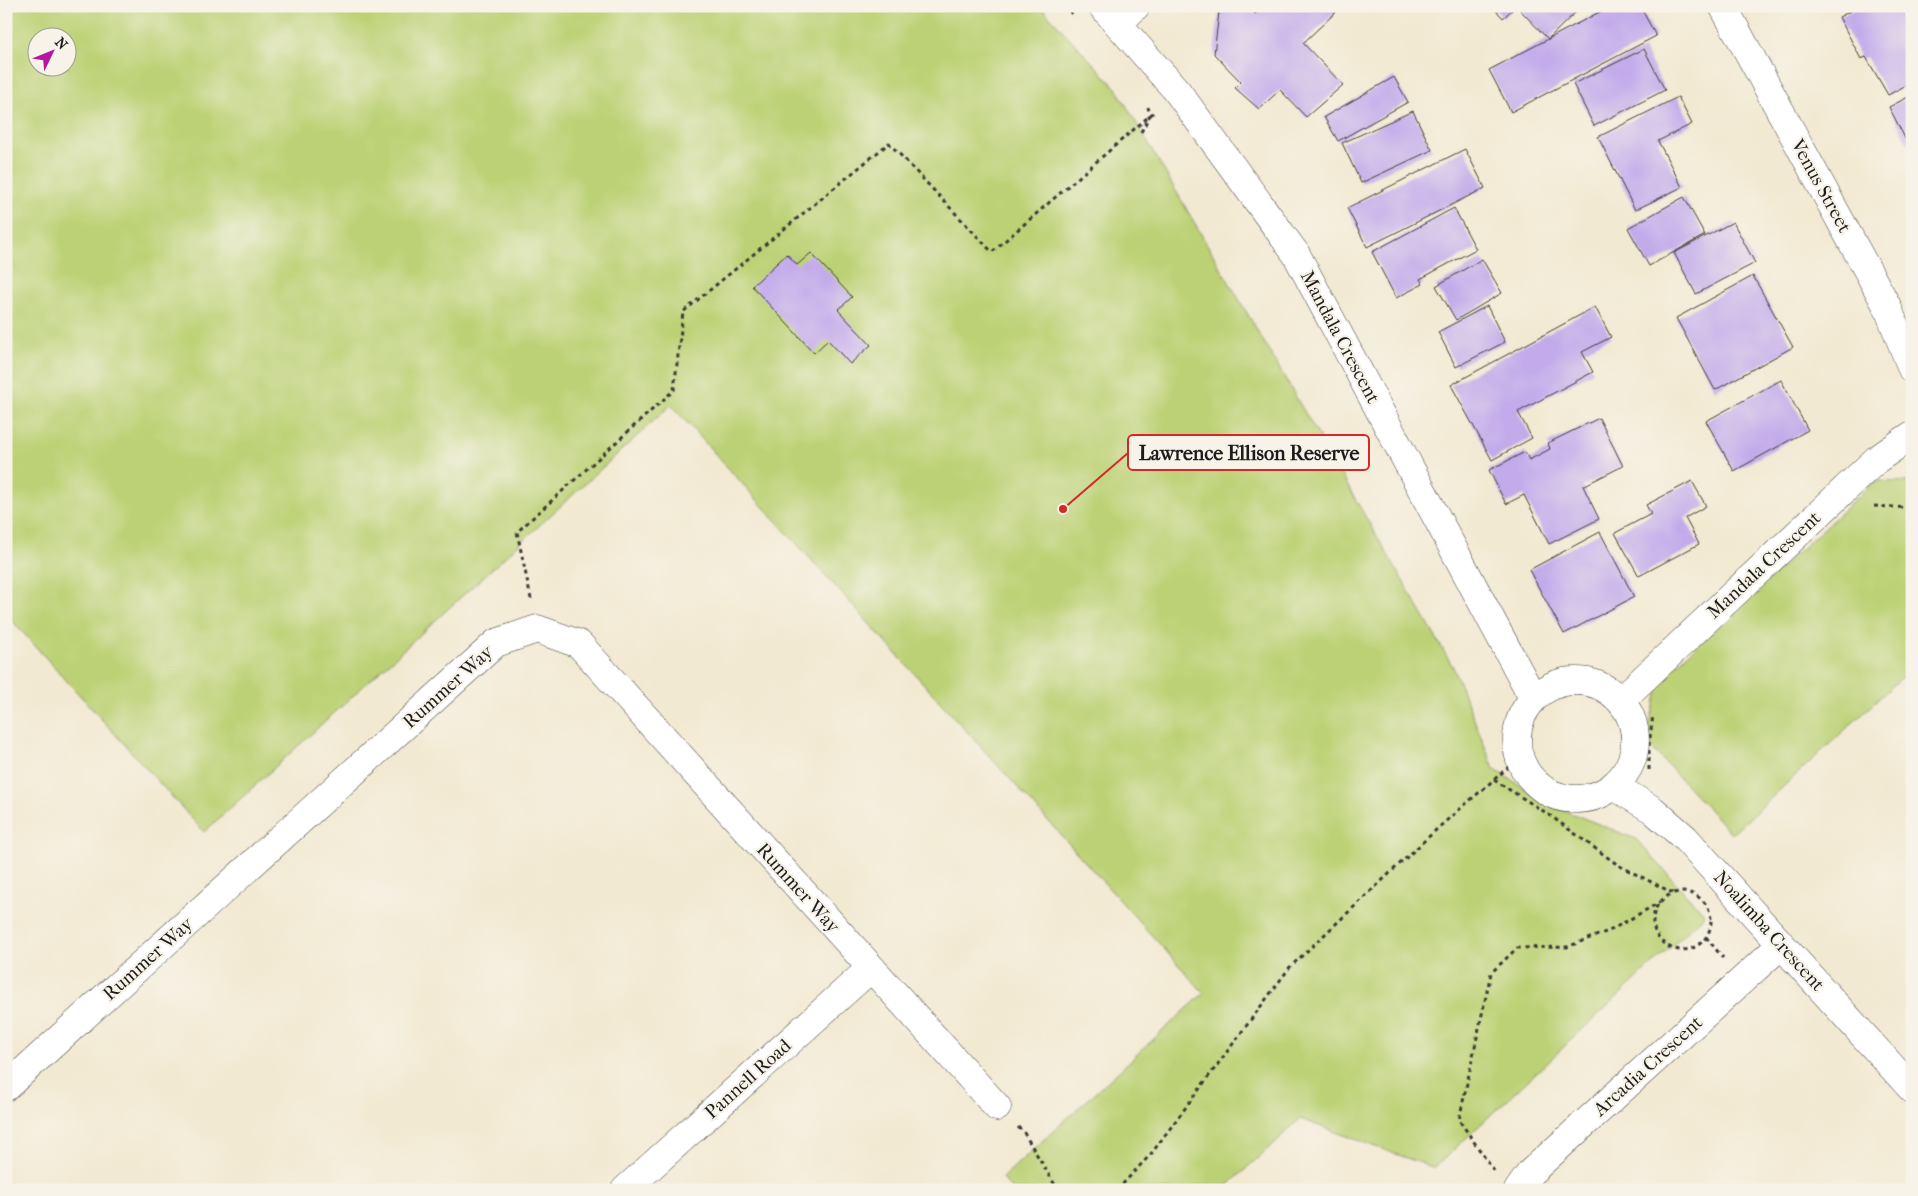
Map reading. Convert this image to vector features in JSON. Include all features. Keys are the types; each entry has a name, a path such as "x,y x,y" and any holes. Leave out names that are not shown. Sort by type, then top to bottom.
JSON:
{"street":[{"name":"Venus Street","path":"1723,6 1887,306 1912,369"},
{"name":"Mandala Crescent","path":"1119,12 1296,254 1533,698"},
{"name":"Mandala Crescent","path":"1621,700 1876,460 1912,435"},
{"name":"Rummer Way","path":"6,1087 496,643 537,629 578,644 997,1107"},
{"path":"1584,681 1602,686 1621,700 1632,719 1635,749 1628,769 1614,786 1595,796 1571,799 1548,792 1531,778 1520,758 1516,738 1522,715 1533,698 1552,684 1584,681"},
{"name":"Noalimba Crescent","path":"1614,786 1652,810 1685,838 1912,1089"},
{"name":"Arcadia Crescent","path":"1518,1190 1530,1173 1782,945"},
{"name":"Pannell Road","path":"624,1190 871,968"}],"path":[{"path":"537,629 517,532 674,390 683,312 889,144 992,252 1177,92"},
{"path":"1868,508 1875,505 1912,508"},
{"path":"1653,711 1648,770 1655,778"},
{"path":"1117,1190 1151,1154 1290,967 1438,828 1520,758"},
{"path":"1494,780 1548,814 1618,865 1673,893 1692,894 1701,900 1707,908 1710,927 1700,944 1692,948 1673,948 1658,937 1653,919 1660,902"},
{"path":"1692,885 1692,894"},
{"path":"1496,1174 1459,1120 1491,974 1517,948 1567,948 1611,930 1673,893"},
{"path":"997,1107 1024,1134 1058,1190"}],"green space":[{"path":"6,6 1040,6 1116,88 1453,667 1494,769 1553,806 1636,839 1705,915 1434,1168 1300,1119 1223,1190 1012,1190 1002,1178 1204,993 671,405 204,832 6,614"},
{"path":"1875,481 1912,482 1912,668 1732,834 1645,741 1661,679"}],"building":[{"path":"1225,6 1248,6 1255,14 1264,6 1330,6 1336,12 1303,43 1343,85 1306,117 1280,90 1259,109 1235,88 1241,82 1214,54 1219,12"},
{"path":"1492,6 1516,6 1503,18"},
{"path":"1524,6 1582,6 1548,39 1520,10"},
{"path":"1611,6 1640,6 1656,36 1511,112 1489,70"},
{"path":"1860,6 1912,6 1912,82 1888,95 1866,57 1861,59 1839,17"},
{"path":"1644,49 1665,90 1594,126 1573,84"},
{"path":"1394,77 1408,102 1338,141 1324,117"},
{"path":"1912,95 1912,148 1910,148 1889,107"},
{"path":"1678,97 1692,124 1658,141 1682,187 1635,210 1598,137"},
{"path":"1413,111 1432,150 1361,183 1342,143"},
{"path":"1465,149 1485,188 1367,247 1347,208"},
{"path":"1684,197 1705,235 1649,266 1628,228"},
{"path":"1454,208 1476,249 1420,279 1423,284 1396,298 1372,252"},
{"path":"1733,222 1755,263 1696,294 1674,253"},
{"path":"811,253 852,297 838,310 871,345 850,364 828,340 814,353 752,286 787,254 797,265"},
{"path":"1482,259 1502,293 1456,320 1436,286"},
{"path":"1753,276 1793,347 1715,390 1676,318"},
{"path":"1487,306 1505,342 1456,367 1438,332"},
{"path":"1595,307 1611,337 1582,352 1593,372 1518,412 1532,438 1492,460 1451,385"},
{"path":"1781,380 1808,430 1734,471 1706,421"},
{"path":"1599,418 1623,466 1583,486 1599,519 1549,544 1524,495 1506,504 1489,470 1525,452 1529,460 1550,449 1548,443"},
{"path":"1692,481 1706,506 1685,518 1699,544 1639,576 1615,533 1651,514 1646,505"},
{"path":"1600,532 1634,597 1564,634 1529,570"}],"place":[{"name":"Lawrence Ellison Reserve","path":"1063,509"}]}
